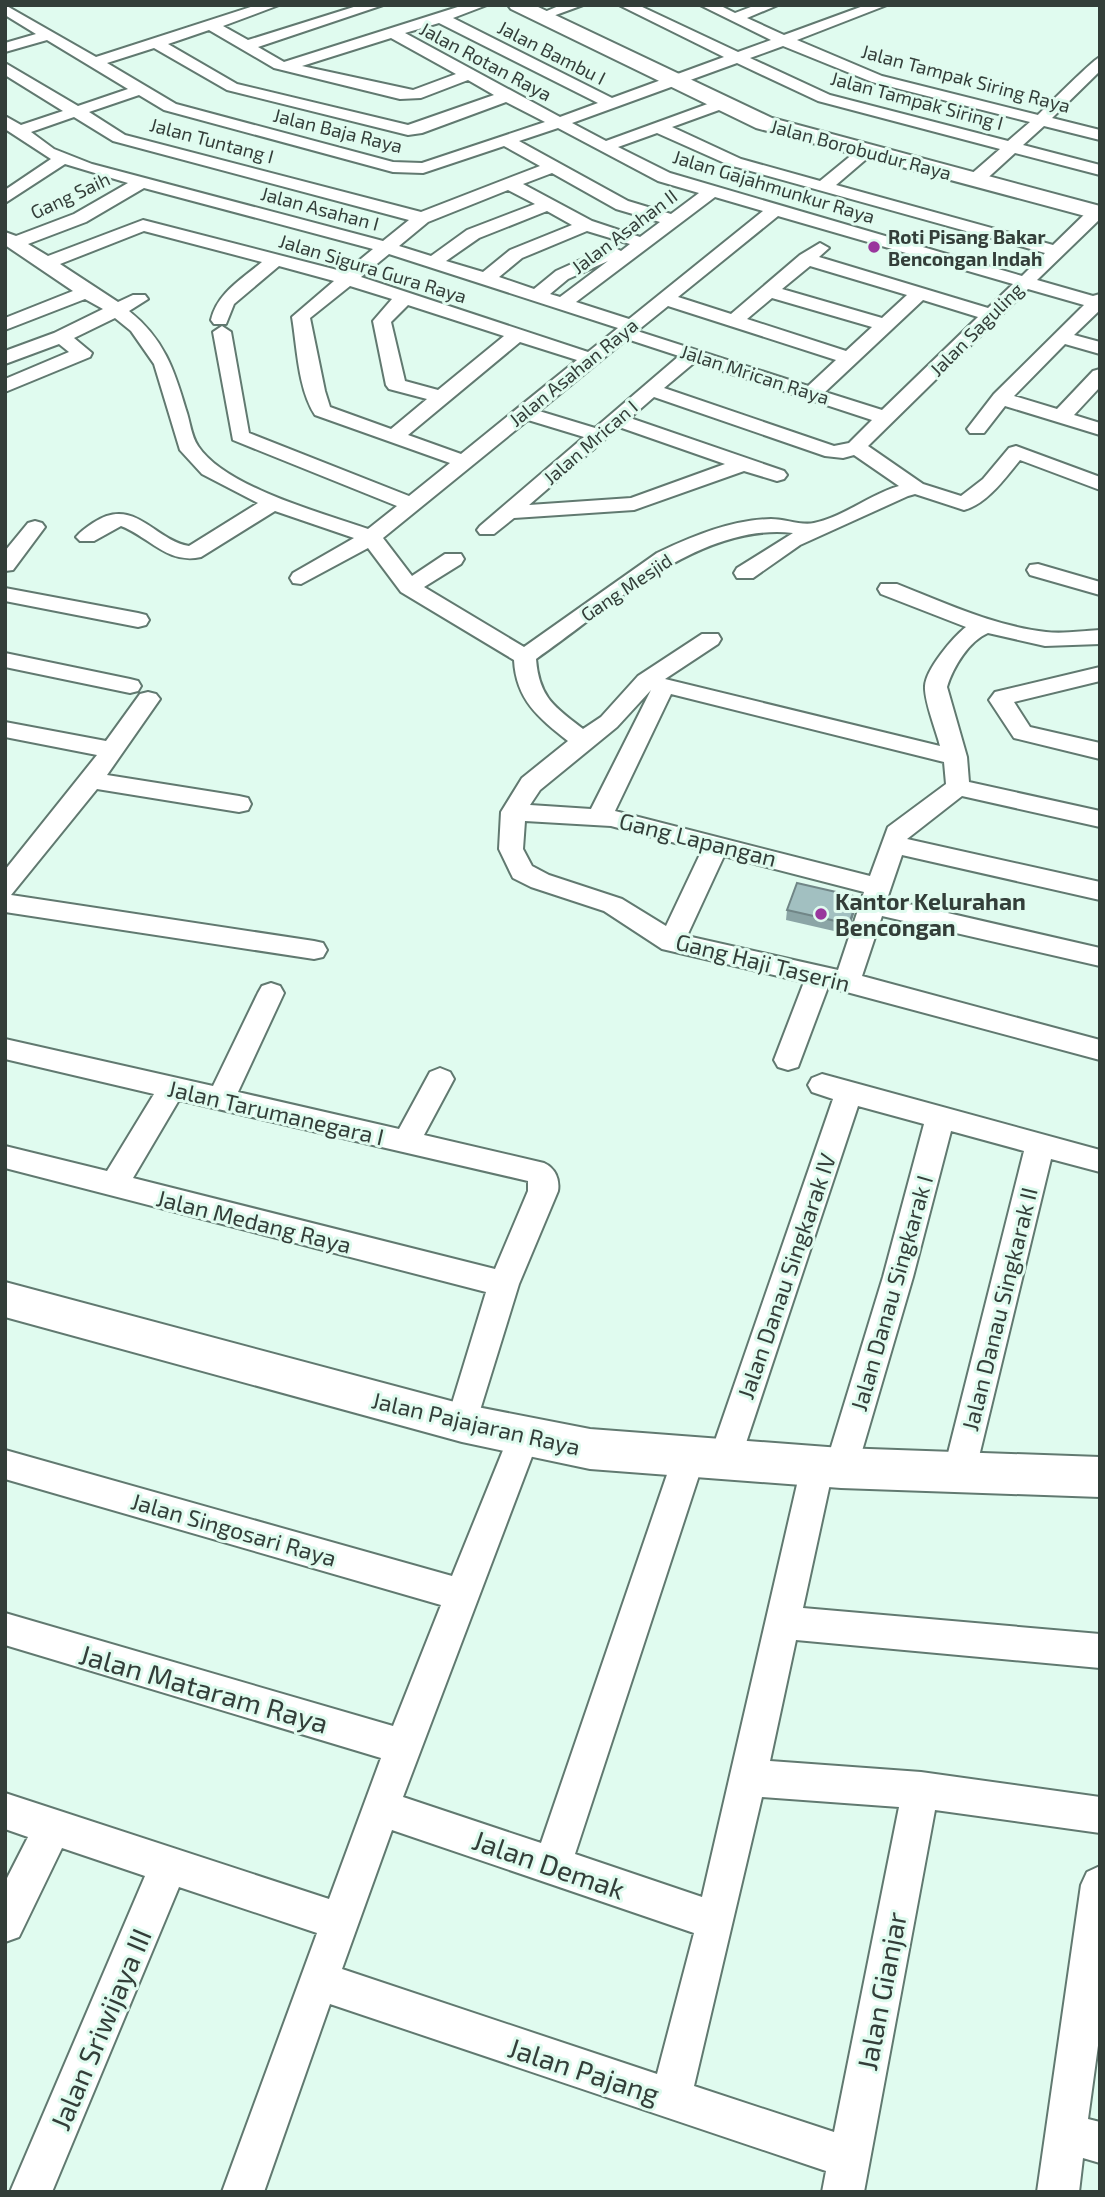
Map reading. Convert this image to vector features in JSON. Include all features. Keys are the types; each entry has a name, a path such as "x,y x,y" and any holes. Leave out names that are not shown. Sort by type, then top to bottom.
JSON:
{"street":[{"path":"5,8 13,5"},
{"path":"245,46 376,5"},
{"path":"286,66 480,5"},
{"name":"Jalan Borobudur Raya","path":"518,5 764,123 1098,212"},
{"path":"542,16 576,5"},
{"name":"Jalan Tampak Siring I","path":"626,5 832,101 1100,170"},
{"name":"Jalan Tampak Siring Raya","path":"707,5 877,79 1100,135"},
{"path":"734,18 771,5"},
{"name":"Jalan Baja Raya","path":"5,8 139,90 179,110 412,170 561,122 880,5"},
{"path":"93,63 265,6"},
{"name":"Jalan Bambu I","path":"439,17 610,103"},
{"path":"211,25 275,63 412,95 468,75"},
{"name":"Jalan Rotan Raya","path":"393,33 507,96 561,122"},
{"path":"5,48 48,35"},
{"path":"154,42 224,84 413,131 507,96"},
{"path":"975,180 1081,83 1100,61"},
{"name":"Jalan Tuntang I","path":"9,74 119,138 422,218"},
{"path":"12,126 76,112 139,90"},
{"path":"606,146 724,103"},
{"path":"190,195 320,108"},
{"name":"Jalan Gajahmunkur Raya","path":"561,122 664,177 1023,283 1099,302"},
{"name":"Jalan Asahan I","path":"12,126 62,159 386,247 537,295 627,329"},
{"path":"660,128 717,156 1056,251"},
{"path":"506,141 622,205 673,220"},
{"path":"824,186 865,152"},
{"path":"5,198 62,159"},
{"path":"462,461 325,413 319,407 300,320 306,310 422,218 555,166"},
{"name":"Gang Saih","path":"9,240 73,221 132,210 142,182"},
{"path":"511,185 586,225 640,242"},
{"name":"Jalan Asahan II","path":"562,304 640,242 712,191"},
{"path":"734,321 842,228 878,201"},
{"path":"433,262 473,234 548,205"},
{"name":"Jalan Asahan Raya","path":"300,578 371,537 776,209"},
{"path":"47,263 132,210"},
{"name":"Jalan Sigura Gura Raya","path":"132,210 276,259 345,278 589,358"},
{"name":"Jalan Saguling","path":"856,447 1098,212"},
{"path":"486,279 516,254 586,225"},
{"path":"9,240 116,309 138,327 163,364 191,453 209,470 273,503 371,537 409,587 526,657 525,678 532,696 583,741"},
{"path":"537,295 562,275 640,242"},
{"path":"276,259 223,307 221,326 240,436 410,505"},
{"path":"806,259 990,316"},
{"path":"587,263 606,271"},
{"path":"768,291 885,325"},
{"path":"5,325 86,292"},
{"path":"813,392 919,294"},
{"path":"404,298 382,321 396,385 442,397"},
{"path":"5,358 61,337 139,299"},
{"path":"665,299 848,358"},
{"path":"976,429 1060,337 1099,302"},
{"name":"Jalan Mrican Raya","path":"627,329 693,354 887,418"},
{"path":"393,437 517,335"},
{"path":"5,386 83,353 61,337"},
{"path":"1060,337 1100,348"},
{"name":"Jalan Mrican I","path":"487,530 693,354"},
{"path":"1061,417 1096,385"},
{"path":"651,390 832,452 843,452 856,447 916,488 964,504 990,483 1016,452 1100,484"},
{"path":"1002,398 1100,429"},
{"path":"523,412 599,435"},
{"path":"616,419 778,475"},
{"path":"510,512 634,504 746,463"},
{"path":"745,573 793,541 902,491 916,488"},
{"path":"87,537 111,522 124,520 181,553 193,552 273,503"},
{"name":"Gang Mesjid","path":"526,657 665,558 680,551 753,527 772,526 817,531"},
{"path":"5,565 35,527"},
{"path":"409,587 453,559"},
{"path":"1038,570 1100,589"},
{"path":"889,589 976,623 982,628"},
{"path":"5,594 138,620"},
{"path":"958,787 955,757 937,682 964,638 971,631 997,626 1051,639 1100,637"},
{"path":"513,813 531,784 710,639"},
{"path":"5,660 139,692 112,750 5,888"},
{"path":"1100,674 1003,697 1002,704 1022,733 1100,751"},
{"path":"655,683 955,757"},
{"path":"600,816 655,683"},
{"path":"5,729 112,750"},
{"path":"91,779 239,804"},
{"path":"847,982 900,829 958,787 1100,819"},
{"name":"Gang Lapangan","path":"513,813 600,816 717,845 878,897 1100,957"},
{"name":"Gang Haji Taserin","path":"513,813 512,849 522,872 540,881 612,905 671,942 847,982 1100,1050"},
{"path":"893,844 1100,891"},
{"path":"671,942 717,845"},
{"path":"5,902 314,950"},
{"path":"788,1060 819,976"},
{"path":"221,1099 271,993"},
{"name":"Jalan Tarumanegara I","path":"5,1049 534,1171 544,1179 543,1191 504,1284"},
{"path":"406,1142 439,1079"},
{"path":"114,1185 172,1088"},
{"name":"Jalan Danau Singkarak IV","path":"553,1864 707,1459 836,1089 940,1117"},
{"path":"940,1117 1100,1161"},
{"name":"Jalan Danau Singkarak I","path":"671,2099 716,1921 784,1623 829,1467 898,1277 940,1117"},
{"name":"Jalan Danau Singkarak II","path":"959,1473 1040,1145"},
{"name":"Jalan Medang Raya","path":"5,1157 504,1284"},
{"path":"462,1423 504,1284"},
{"name":"Jalan Pajajaran Raya","path":"5,1298 462,1423 523,1438 590,1449 829,1467 1100,1477"},
{"path":"249,2190 319,1981 403,1747 523,1438"},
{"name":"Jalan Singosari Raya","path":"5,1464 463,1595"},
{"path":"784,1623 1100,1651"},
{"name":"Jalan Mataram Raya","path":"5,1629 403,1747"},
{"path":"747,1778 921,1790 1100,1815"},
{"name":"Jalan Gianjar","path":"846,2175 921,1790"},
{"name":"Jalan Demak","path":"382,1808 716,1921"},
{"path":"5,1811 341,1922"},
{"path":"5,1923 53,1827"},
{"name":"Jalan Sriwijaya III","path":"31,2192 169,1866"},
{"path":"1058,2192 1082,2137 1098,1911"},
{"name":"Jalan Pajang","path":"319,1981 671,2099 846,2175"}],"building":[{"path":"797,883 858,897 849,924 787,910"}],"place":[{"name":"Roti Pisang Bakar Bencongan Indah","path":"874,247"},
{"name":"Kantor Kelurahan Bencongan","path":"821,914"}]}
